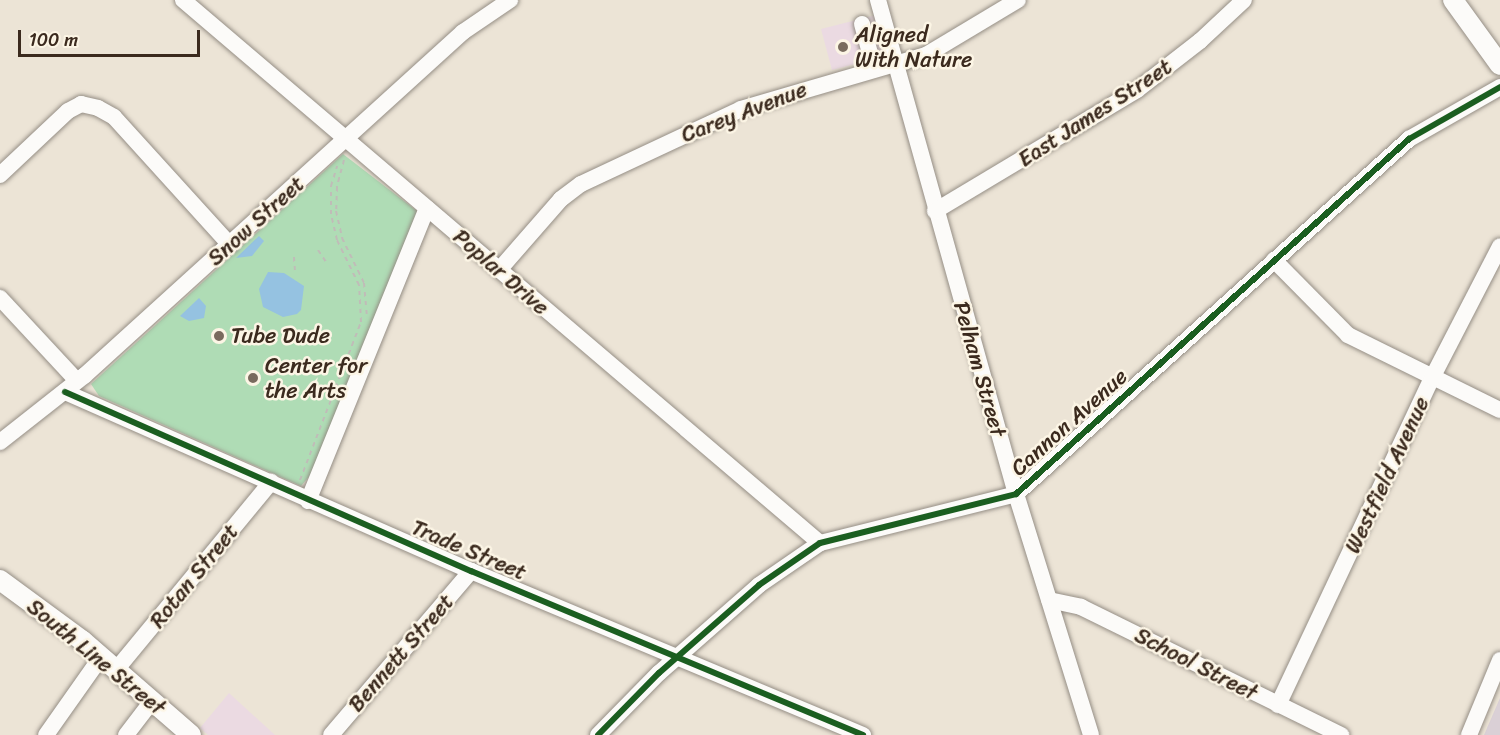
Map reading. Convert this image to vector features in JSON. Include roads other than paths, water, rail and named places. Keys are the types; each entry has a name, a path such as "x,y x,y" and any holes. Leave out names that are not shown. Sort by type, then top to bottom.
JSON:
{"main road":[{"path":"1452,0 1500,65"},
{"name":"South Line Street","path":"1,585 109,664 191,735"}],"street":[{"name":"Poplar Drive","path":"183,0 820,543"},
{"name":"Snow Street","path":"0,442 71,387 463,32 510,0"},
{"name":"Pelham Street","path":"878,0 935,211 1016,494 1091,735"},
{"name":"Carey Avenue","path":"499,270 561,200 581,184 741,109 874,68 926,55 1018,0"},
{"name":"East James Street","path":"935,211 1137,90 1200,41 1244,0"},
{"path":"862,24 874,68"},
{"path":"867,42 888,34"},
{"name":"Cannon Avenue","path":"598,735 678,656 759,585 820,543 1016,494 1040,476 1409,139 1500,87"},
{"path":"0,175 68,111 81,104 98,108 114,117 230,245"},
{"path":"308,501 427,208"},
{"name":"Westfield Avenue","path":"1278,705 1432,378 1500,246"},
{"path":"1274,260 1348,335 1500,411"},
{"path":"0,298 71,387"},
{"name":"Trade Street","path":"71,387 308,501 863,735"},
{"name":"Rotan Street","path":"46,735 271,483"},
{"name":"Bennett Street","path":"331,735 471,571"},
{"name":"School Street","path":"1049,600 1081,607 1341,735"},
{"path":"1469,735 1500,660"},
{"path":"126,735 152,701"}],"water":[{"path":"259,236 264,241 252,256 236,258"},
{"path":"268,272 284,273 304,286 301,310 297,314 283,317 263,307 259,289"},
{"path":"199,298 206,306 204,318 189,321 180,316"}],"place":[{"name":"Aligned With Nature","path":"843,47"},
{"name":"Tube Dude","path":"219,336"},
{"name":"Center for the Arts","path":"253,378"}]}
